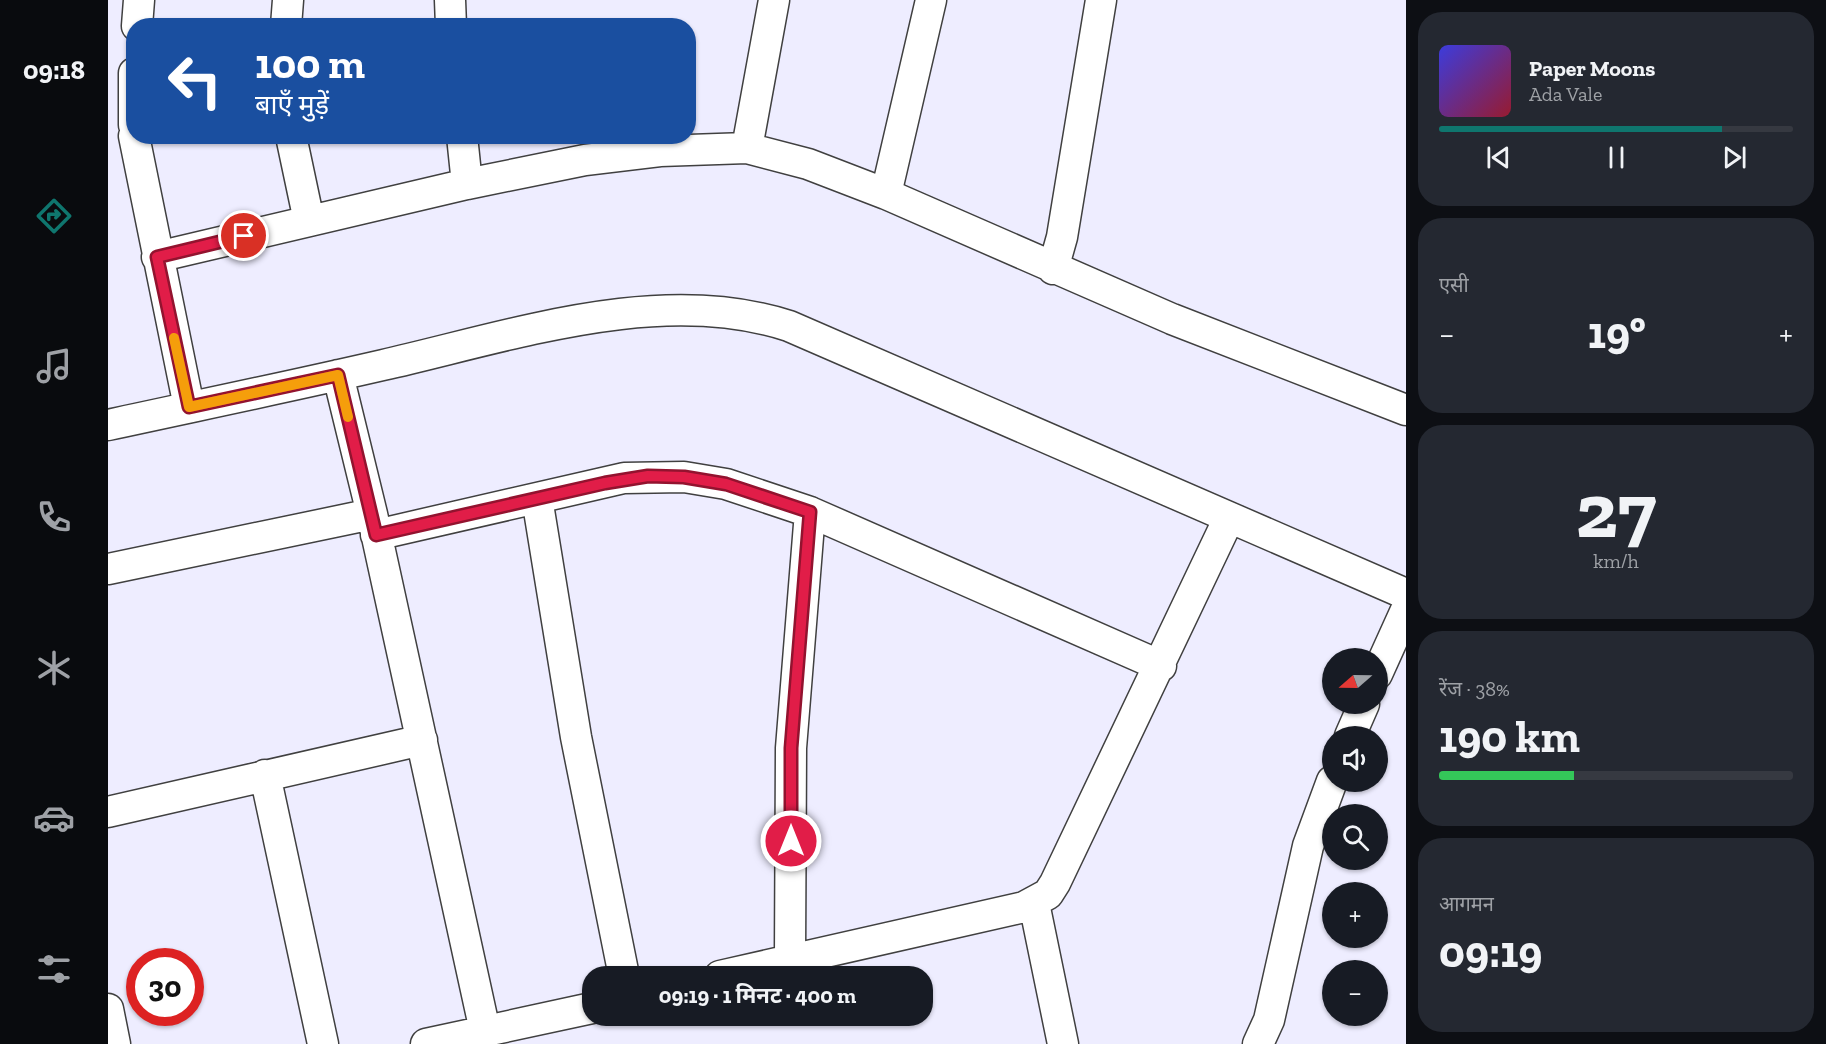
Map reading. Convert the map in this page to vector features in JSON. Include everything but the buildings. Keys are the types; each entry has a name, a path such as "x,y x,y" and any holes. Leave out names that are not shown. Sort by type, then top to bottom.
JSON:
{"street":[{"path":"138,18 139,0"},
{"path":"287,18 288,0"},
{"path":"450,0 451,18"},
{"path":"747,148 774,0"},
{"path":"886,194 932,0"},
{"path":"1053,269 1062,237 1101,0"},
{"path":"136,144 189,407"},
{"path":"293,144 309,221"},
{"path":"463,144 467,184"},
{"path":"157,257 467,184 585,160 660,152 747,148 808,164 886,194 1053,269 1406,410"},
{"path":"108,424 338,375 572,321 682,310 740,313 789,326 1406,594"},
{"path":"338,375 374,524 485,1031"},
{"path":"108,569 537,498 624,478 684,477 726,484 810,512 1161,666"},
{"path":"537,498 576,737 622,966"},
{"path":"790,958 791,748 810,512"},
{"path":"759,966 1034,903 1048,894 1055,884 1161,666 1229,518"},
{"path":"1388,650 1406,610"},
{"path":"108,812 422,740"},
{"path":"265,775 323,1044"},
{"path":"1265,1043 1308,846 1328,792"},
{"path":"1034,903 1063,1044"},
{"path":"108,1009 115,1044"},
{"path":"426,1044 582,1010"}],"slow traffic":[{"path":"174,338 189,407 338,375 348,417"}],"route":[{"path":"244,236 157,257 189,407 338,375 376,535 624,478 648,476 684,477 726,484 810,512 791,748 791,841"}]}
